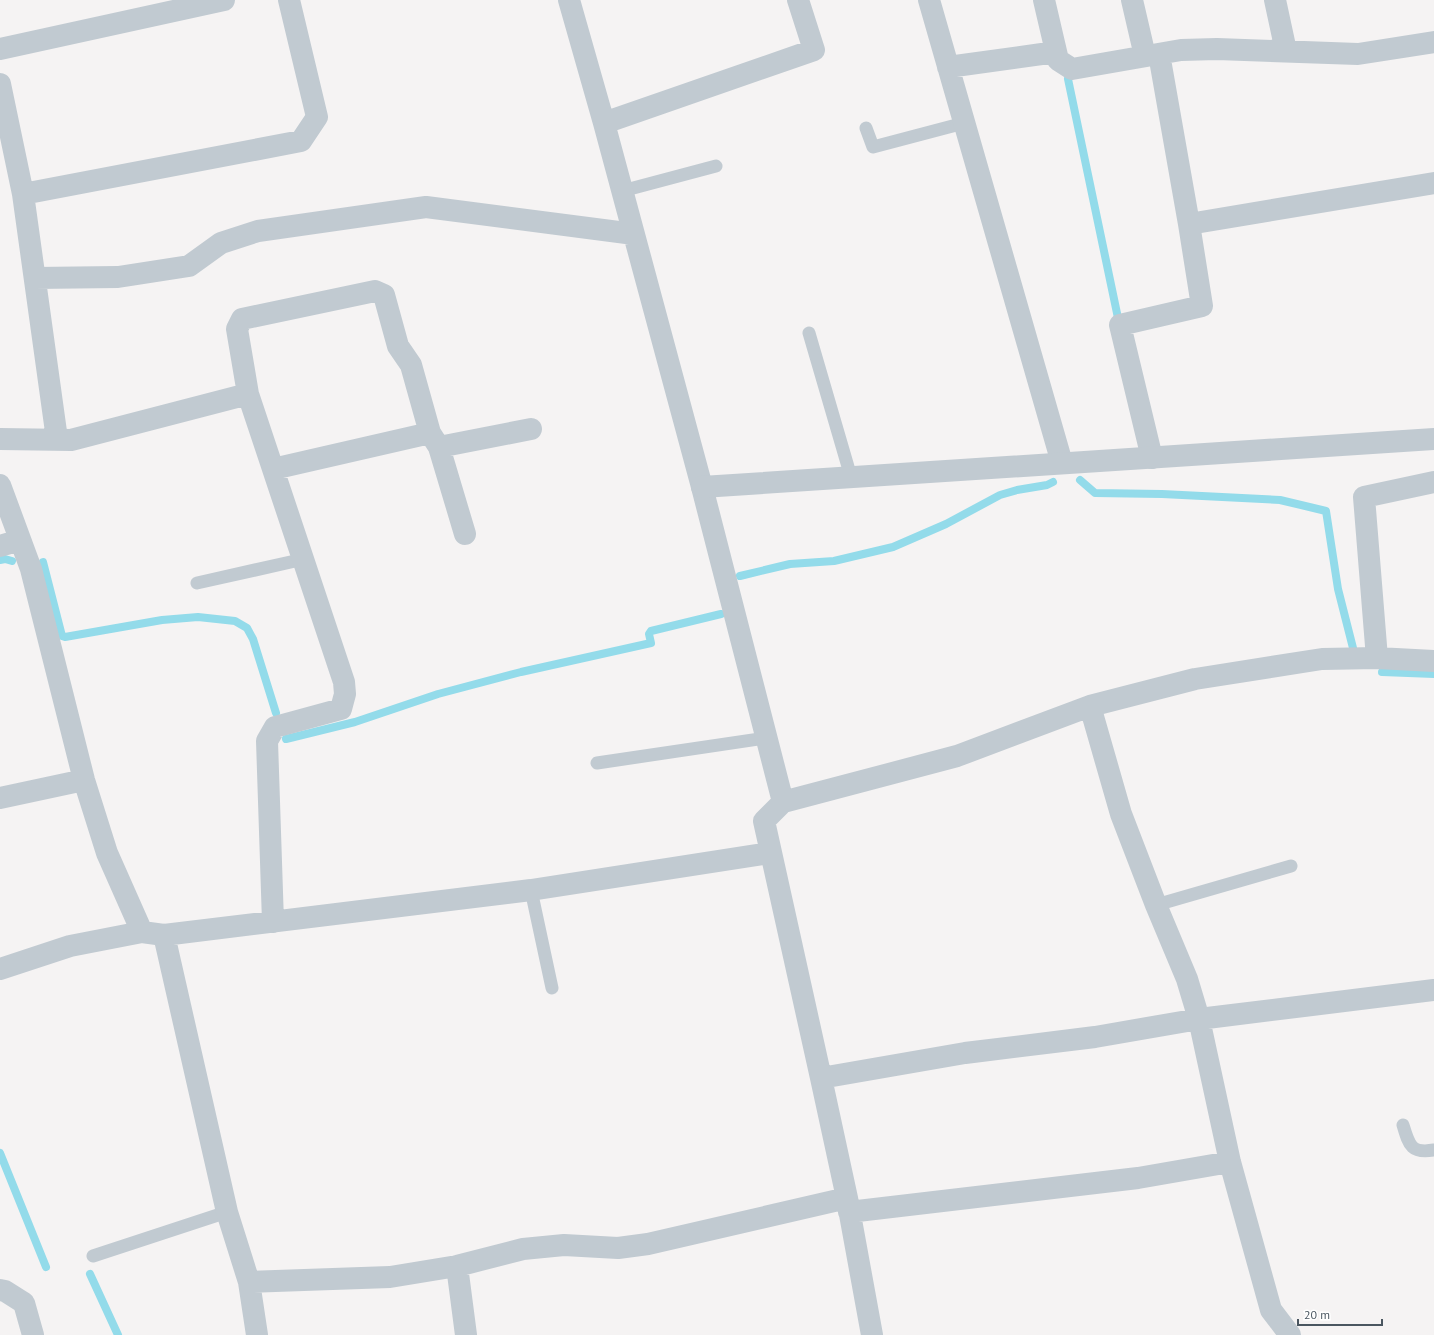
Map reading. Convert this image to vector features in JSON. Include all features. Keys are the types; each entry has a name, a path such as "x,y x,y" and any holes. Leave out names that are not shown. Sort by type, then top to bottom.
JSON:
{"street":[{"path":"0,49 224,0"},
{"path":"23,194 302,141 317,117 289,0"},
{"path":"569,0 604,123 702,487 783,802"},
{"path":"604,123 814,50 798,0"},
{"path":"929,0 1062,464"},
{"path":"1044,0 1058,60 1072,69 1181,50 1217,49 1358,54 1434,42"},
{"path":"1132,0 1152,55 1189,224 1202,306 1120,325 1152,458"},
{"path":"1275,0 1286,51"},
{"path":"948,67 1056,52"},
{"path":"0,84 23,194 57,439"},
{"path":"1189,224 1434,183"},
{"path":"35,278 118,277 189,266 221,243 258,231 426,208 634,234"},
{"path":"273,922 267,741 275,727 341,709 345,694 344,682 248,394 237,329 242,319 375,291 384,295 398,346 411,365 466,534"},
{"path":"0,439 71,440 248,394"},
{"path":"273,469 435,440 531,429"},
{"path":"702,487 1434,439"},
{"path":"1377,658 1364,497 1434,482"},
{"path":"0,485 31,569 84,780 107,853 142,932"},
{"path":"0,546 20,540"},
{"path":"872,1335 848,1205 822,1078 764,821 783,802 957,756 1090,706 1195,679 1322,659 1377,658 1434,661"},
{"path":"1090,706 1121,814 1156,905 1187,979 1199,1019 1230,1162 1271,1310 1290,1335"},
{"path":"0,798 84,780"},
{"path":"0,969 70,946 142,932 164,935 531,890 770,853"},
{"path":"164,935 227,1212 249,1282 257,1335"},
{"path":"822,1078 965,1053 1095,1037 1199,1019 1434,990"},
{"path":"249,1282 390,1278 457,1266 522,1250 564,1245 618,1248 648,1244 848,1205 1138,1178 1230,1162"},
{"path":"457,1266 466,1335"},
{"path":"0,1290 5,1290 24,1303 33,1335"}],"lane":[{"path":"866,128 873,147 964,123"},
{"path":"622,191 716,166"},
{"path":"809,333 851,477"},
{"path":"197,583 304,559"},
{"path":"597,763 766,738"},
{"path":"1156,905 1291,866"},
{"path":"531,890 552,988"},
{"path":"1403,1126 1408,1144 1414,1149 1424,1151 1434,1150"},
{"path":"93,1256 227,1212"}],"waterway":[{"path":"1068,79 1118,318"},
{"path":"1080,480 1095,493 1162,494 1280,500 1326,511 1338,589 1353,648"},
{"path":"740,576 790,564 834,561 893,547 946,524 1000,495 1017,490 1047,485 1053,482"},
{"path":"0,560 5,559 12,561"},
{"path":"43,562 62,636 65,637 162,620 198,617 235,621 247,628 253,639 276,713"},
{"path":"286,739 355,722 438,694 521,672 651,643 649,634 651,631 721,614"},
{"path":"1382,672 1434,674"},
{"path":"0,1153 46,1267"},
{"path":"90,1274 118,1335"}]}
